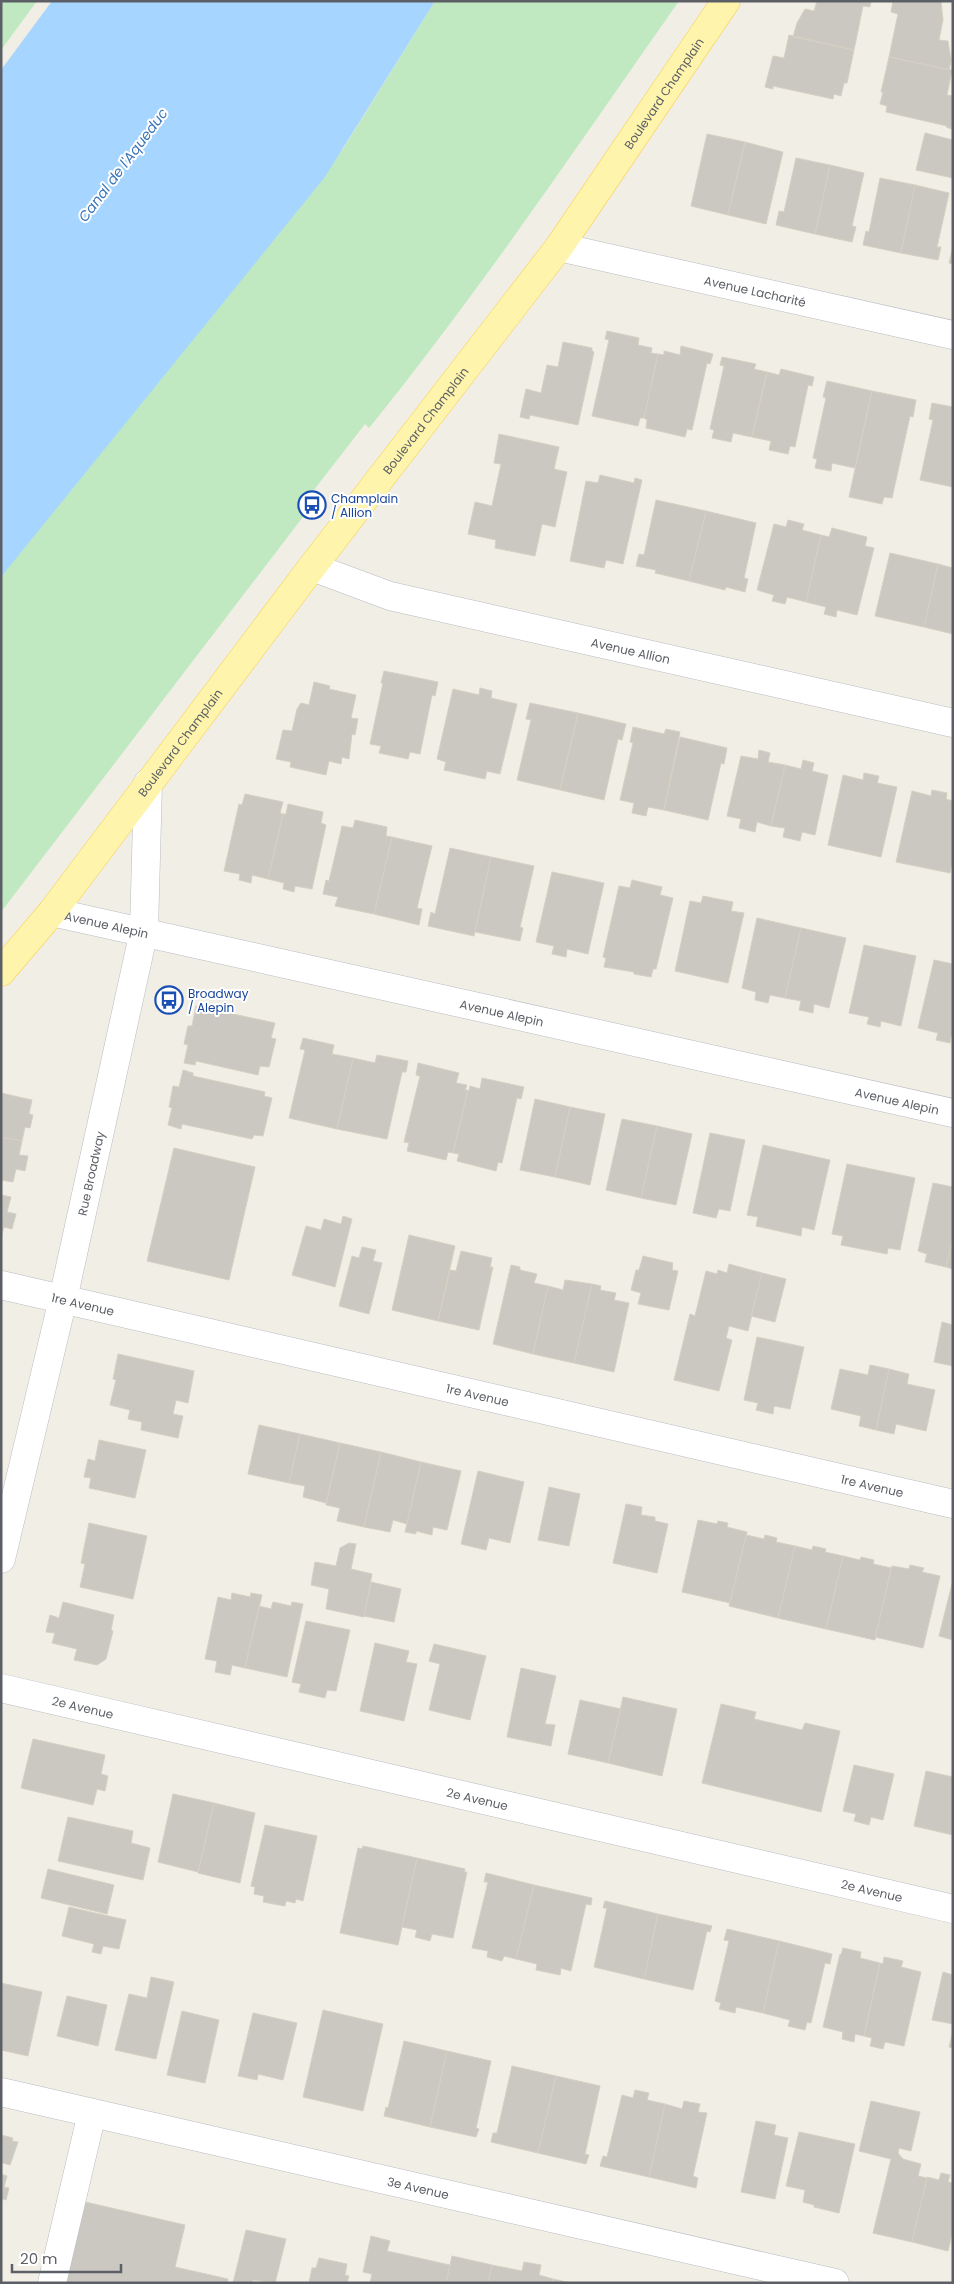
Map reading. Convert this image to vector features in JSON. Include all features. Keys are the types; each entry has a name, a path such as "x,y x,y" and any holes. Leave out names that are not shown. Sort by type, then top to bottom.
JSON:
{"main road":[{"name":"Boulevard Champlain","path":"1,972 52,912 312,567 559,247 726,1"}],"street":[{"name":"Avenue Lacharité","path":"559,247 953,336"},
{"name":"Avenue Allion","path":"312,567 390,596 953,723"},
{"name":"Rue Broadway","path":"1,1559 64,1299 144,931 148,783"},
{"name":"Avenue Alepin","path":"52,912 953,1113"},
{"name":"1re Avenue","path":"1,1285 953,1504"},
{"name":"2e Avenue","path":"1,1688 953,1909"},
{"name":"3e Avenue","path":"1,2092 835,2283"},
{"path":"52,2283 92,2113"}],"green space":[{"path":"1,1 37,1 1,50"},
{"path":"435,1 679,1 528,217 450,324 369,428 365,424 303,504 309,509 1,912 1,565 343,149"}],"water":[{"name":"Canal de l'Aqueduc","path":"52,1 435,1 325,177 1,577 1,70"}],"building":[{"path":"817,1 871,1 870,7 863,6 854,50 793,37 797,23 805,9 814,11"},
{"path":"893,1 941,1 943,20 939,40 948,41 951,61 949,70 889,57 898,14 891,12"},
{"path":"789,35 854,50 847,83 844,83 841,96 834,94 833,99 773,86 773,89 765,87 773,56 784,58"},
{"path":"889,57 952,70 947,95 953,96 952,129 947,126 886,112 887,106 880,104"},
{"path":"925,133 953,140 953,178 916,170"},
{"path":"707,134 745,142 728,215 691,206"},
{"path":"745,142 783,152 766,224 728,215"},
{"path":"796,158 830,165 815,234 776,225 779,211 784,212"},
{"path":"830,165 864,173 852,226 856,227 852,242 815,234"},
{"path":"880,178 915,185 901,253 863,245 866,231 869,232"},
{"path":"915,185 949,193 937,247 941,247 938,260 901,253"},
{"path":"953,246 953,264 949,263"},
{"path":"607,331 639,338 638,345 652,348 651,353 658,354 644,418 640,418 638,426 592,416 609,340 605,339"},
{"path":"563,342 592,348 594,352 578,425 530,415 529,419 520,417 526,389 541,393 547,365 558,367"},
{"path":"681,346 713,354 710,364 707,363 692,430 687,429 685,437 646,428 647,420 644,418 658,354 664,355 664,351 680,355"},
{"path":"722,357 756,364 754,369 767,372 752,437 733,433 731,442 712,438 714,430 710,429 724,366 720,365"},
{"path":"781,369 814,377 812,386 808,385 795,447 790,446 788,454 769,450 771,441 752,437 767,372 779,375"},
{"path":"827,381 872,391 855,468 832,463 831,471 815,468 817,459 813,458 826,398 823,397"},
{"path":"872,391 916,400 913,417 910,416 892,498 884,497 882,504 849,497"},
{"path":"932,403 953,407 953,487 920,480 933,420 929,419"},
{"path":"499,434 559,447 554,469 567,472 555,527 542,524 535,556 495,548 496,540 468,534 475,502 492,506 501,464 494,463"},
{"path":"600,475 634,483 635,478 642,480 623,564 606,560 604,568 570,561 586,481 598,483"},
{"path":"656,500 706,511 689,581 655,573 656,570 636,566 639,554 644,555"},
{"path":"706,511 756,523 744,578 748,579 745,592 726,587 725,590 689,581"},
{"path":"788,520 804,524 802,530 821,535 806,602 787,597 785,604 772,601 774,595 757,590 774,524 786,527"},
{"path":"832,528 867,537 865,546 874,548 857,615 837,610 836,617 824,614 826,607 806,602 821,535 829,537"},
{"path":"890,553 938,564 924,627 875,616"},
{"path":"938,564 953,568 953,634 924,627"},
{"path":"384,671 438,682 435,696 432,695 420,754 410,752 408,759 379,753 381,746 370,744"},
{"path":"314,682 330,686 329,689 356,695 351,718 358,719 355,735 352,734 349,759 342,757 341,764 329,761 326,775 290,767 291,762 276,759 283,730 292,731 297,709 301,703 309,705"},
{"path":"480,688 492,691 491,698 517,704 500,774 487,771 485,779 444,770 446,762 437,759 453,689 479,695"},
{"path":"530,703 578,713 560,790 517,780 531,720 526,719"},
{"path":"578,713 626,724 622,740 618,739 604,800 560,790"},
{"path":"633,727 664,734 666,729 680,732 664,810 648,807 646,816 632,813 634,803 620,800 633,743 630,742"},
{"path":"680,737 727,748 724,764 721,763 708,820 664,810"},
{"path":"759,750 770,753 768,762 785,765 771,826 757,822 755,832 739,828 741,819 727,816 741,756 758,759"},
{"path":"803,760 814,763 812,771 828,775 815,835 802,832 800,841 783,837 785,828 771,826 785,765 801,769"},
{"path":"864,773 879,776 877,783 897,787 881,857 828,845 843,775 863,780"},
{"path":"932,790 947,793 946,799 953,801 953,858 950,873 896,862 912,791 931,796"},
{"path":"245,794 283,802 280,813 283,814 268,879 252,875 251,883 239,880 240,874 224,871 239,804 242,805"},
{"path":"288,804 323,812 321,823 326,825 312,889 295,886 294,892 283,889 284,883 268,879 283,814 286,814"},
{"path":"355,820 387,827 386,836 392,837 374,914 335,906 338,897 323,894 326,880 329,881 342,826 353,828"},
{"path":"392,837 432,846 417,908 422,909 419,925 374,914"},
{"path":"450,848 491,857 474,936 428,926 431,912 435,914"},
{"path":"491,857 534,866 520,927 523,928 520,941 475,932"},
{"path":"552,872 604,883 588,954 567,949 566,957 552,954 554,946 536,942"},
{"path":"632,880 662,887 660,895 673,898 656,969 653,969 651,977 604,967 606,958 603,957 619,886 630,888"},
{"path":"703,896 733,902 731,911 744,913 728,983 675,971 690,901 701,903"},
{"path":"757,918 801,928 785,998 770,995 768,1003 755,1000 756,992 742,988"},
{"path":"801,928 846,938 829,1008 814,1004 813,1013 799,1010 801,1001 785,998"},
{"path":"864,945 916,956 901,1026 881,1021 880,1027 867,1024 869,1017 849,1013"},
{"path":"934,960 953,964 953,1036 951,1036 950,1043 936,1040 938,1033 918,1028"},
{"path":"196,1006 275,1023 271,1038 276,1039 269,1067 260,1066 258,1075 196,1061 195,1065 184,1063 188,1045 184,1044 188,1026 192,1026"},
{"path":"303,1038 334,1045 332,1054 353,1058 337,1129 289,1118 305,1050 300,1049"},
{"path":"377,1055 408,1061 406,1072 402,1072 387,1139 337,1129 353,1058 375,1063"},
{"path":"418,1063 459,1073 456,1083 467,1085 465,1090 468,1090 453,1153 448,1152 446,1160 407,1151 409,1143 404,1142 420,1076 416,1075"},
{"path":"183,1070 193,1073 193,1076 265,1092 264,1096 272,1098 263,1136 254,1135 252,1139 182,1124 181,1129 168,1125 172,1108 169,1107 173,1086 179,1087"},
{"path":"482,1078 524,1087 521,1099 517,1098 502,1163 498,1162 496,1171 457,1161 459,1154 453,1153 468,1090 470,1086 480,1089"},
{"path":"1,1093 32,1100 29,1114 33,1115 30,1128 25,1127 22,1141 1,1137"},
{"path":"535,1099 570,1107 555,1177 520,1170"},
{"path":"570,1107 605,1114 590,1185 555,1177"},
{"path":"622,1119 657,1126 641,1198 606,1190"},
{"path":"657,1126 692,1134 676,1205 641,1198"},
{"path":"710,1133 745,1140 730,1211 719,1209 716,1218 693,1213"},
{"path":"1,1137 22,1141 19,1155 28,1156 25,1171 16,1169 13,1182 1,1180"},
{"path":"763,1145 830,1160 814,1230 802,1227 801,1236 756,1226 758,1217 747,1215"},
{"path":"174,1148 255,1167 229,1280 147,1261"},
{"path":"847,1164 915,1178 900,1250 888,1248 887,1254 841,1245 843,1236 832,1234"},
{"path":"933,1183 953,1187 953,1238 946,1267 925,1262 927,1254 918,1251"},
{"path":"1,1195 11,1197 7,1212 16,1214 12,1229 4,1227 1,1237"},
{"path":"343,1216 352,1219 335,1287 292,1275 306,1226 321,1230 324,1219 341,1224"},
{"path":"409,1235 455,1246 438,1321 392,1310"},
{"path":"953,1238 953,1269 946,1267"},
{"path":"362,1247 376,1250 373,1261 382,1263 369,1314 339,1306 352,1256 359,1258"},
{"path":"461,1251 492,1258 490,1267 493,1267 479,1330 438,1321 450,1270 456,1271"},
{"path":"643,1256 673,1263 672,1270 678,1271 669,1310 638,1304 641,1293 631,1290 636,1270 639,1270"},
{"path":"729,1264 762,1273 748,1331 729,1326 726,1338 732,1340 719,1391 674,1380 690,1314 695,1316 706,1271 717,1274 718,1270 727,1273"},
{"path":"511,1265 520,1267 520,1270 537,1274 534,1283 548,1286 533,1354 493,1344"},
{"path":"762,1273 786,1279 775,1322 751,1316"},
{"path":"565,1280 592,1284 574,1363 533,1354 548,1286 563,1290"},
{"path":"592,1284 601,1286 600,1290 616,1293 614,1300 629,1303 614,1372 574,1363"},
{"path":"942,1322 953,1325 953,1366 934,1362"},
{"path":"757,1337 804,1347 790,1409 774,1406 773,1414 756,1410 758,1403 744,1400"},
{"path":"118,1354 194,1371 188,1403 176,1400 173,1414 183,1416 178,1438 141,1430 142,1422 128,1419 130,1410 110,1405 116,1380 113,1379"},
{"path":"870,1365 889,1369 876,1430 859,1426 861,1416 831,1409 840,1369 868,1375"},
{"path":"889,1369 909,1374 907,1384 935,1390 926,1431 896,1424 894,1434 876,1430"},
{"path":"259,1425 300,1434 289,1483 248,1474"},
{"path":"300,1434 340,1443 326,1503 303,1497 305,1486 289,1483"},
{"path":"99,1440 146,1450 135,1498 89,1488 91,1478 84,1477 88,1459 95,1461"},
{"path":"340,1443 381,1452 364,1527 337,1521 340,1508 326,1505"},
{"path":"381,1452 421,1462 407,1524 393,1520 390,1532 364,1527"},
{"path":"421,1462 461,1471 447,1530 433,1527 432,1535 416,1531 416,1534 405,1532"},
{"path":"478,1471 524,1482 510,1543 489,1538 486,1550 461,1544"},
{"path":"549,1487 580,1494 569,1546 538,1540"},
{"path":"626,1504 642,1507 641,1515 655,1517 655,1521 668,1524 657,1573 613,1563"},
{"path":"698,1520 717,1524 718,1521 728,1523 727,1527 747,1532 730,1603 682,1592"},
{"path":"89,1523 147,1536 133,1599 80,1587 85,1564 81,1563"},
{"path":"746,1535 764,1539 765,1535 777,1538 776,1542 795,1546 778,1618 729,1606"},
{"path":"349,1543 356,1544 351,1569 372,1574 364,1617 326,1609 329,1589 311,1585 315,1562 336,1566 340,1548"},
{"path":"795,1546 812,1550 813,1546 826,1549 825,1552 843,1556 826,1629 778,1618"},
{"path":"843,1556 860,1560 861,1557 874,1560 873,1564 891,1568 875,1640 826,1629"},
{"path":"910,1565 924,1568 922,1572 940,1576 923,1648 875,1637 892,1566 909,1569"},
{"path":"371,1582 401,1589 394,1622 364,1616"},
{"path":"953,1585 953,1640 939,1636"},
{"path":"232,1593 250,1597 251,1593 262,1595 245,1668 232,1665 230,1675 215,1672 217,1661 205,1659 218,1597 231,1600"},
{"path":"63,1602 114,1615 111,1630 113,1631 106,1659 97,1665 74,1660 77,1649 52,1643 55,1633 46,1632 50,1615 59,1618"},
{"path":"273,1602 291,1606 292,1602 303,1604 287,1677 245,1668 259,1606 271,1609"},
{"path":"306,1621 350,1630 336,1691 327,1690 325,1698 299,1692 301,1684 292,1682"},
{"path":"375,1643 409,1651 406,1662 417,1664 404,1721 360,1711"},
{"path":"434,1644 486,1656 470,1720 429,1710 440,1664 429,1661"},
{"path":"521,1668 556,1676 545,1724 555,1725 551,1746 507,1737"},
{"path":"623,1697 677,1709 662,1776 608,1763"},
{"path":"580,1700 621,1709 608,1763 568,1754"},
{"path":"721,1704 756,1712 754,1719 802,1730 805,1723 840,1731 821,1812 702,1783"},
{"path":"33,1739 105,1755 101,1774 108,1776 105,1791 97,1789 93,1805 21,1788"},
{"path":"854,1765 894,1774 883,1820 871,1817 869,1825 854,1821 856,1814 843,1811"},
{"path":"926,1771 953,1777 953,1835 914,1826"},
{"path":"173,1794 214,1803 198,1872 158,1862"},
{"path":"214,1803 255,1813 240,1883 198,1873"},
{"path":"68,1817 133,1831 131,1843 150,1848 143,1880 58,1861"},
{"path":"265,1825 317,1836 303,1901 296,1899 295,1903 286,1901 285,1906 263,1902 264,1896 254,1894 255,1887 251,1886"},
{"path":"363,1846 417,1858 398,1945 340,1933 358,1848 362,1849"},
{"path":"417,1858 465,1869 464,1872 467,1872 453,1938 432,1934 430,1941 415,1937 417,1930 402,1927"},
{"path":"48,1869 114,1885 107,1914 41,1898"},
{"path":"486,1873 534,1885 516,1959 504,1956 502,1961 487,1957 488,1951 472,1948 488,1882 484,1882"},
{"path":"534,1885 592,1898 591,1905 586,1904 571,1971 561,1968 560,1975 536,1970 537,1964 516,1959"},
{"path":"605,1901 658,1914 644,1979 594,1967 607,1908 603,1908"},
{"path":"69,1907 126,1920 119,1949 103,1946 101,1954 92,1952 94,1944 62,1936"},
{"path":"658,1914 712,1926 710,1932 707,1931 693,1990 644,1979"},
{"path":"727,1929 779,1941 763,2013 736,2007 735,2013 719,2009 721,2003 715,2001 729,1941 724,1940"},
{"path":"779,1941 832,1954 830,1964 825,1963 811,2023 807,2022 805,2030 788,2026 790,2020 763,2013"},
{"path":"843,1948 861,1952 860,1958 880,1963 864,2036 855,2034 854,2042 842,2039 843,2032 823,2027"},
{"path":"884,1957 903,1961 901,1967 921,1972 904,2046 885,2042 883,2049 870,2046 872,2038 864,2036 880,1963 883,1964"},
{"path":"943,1972 953,1975 953,2024 932,2020"},
{"path":"151,1977 174,1982 156,2059 115,2050 129,1994 147,1998"},
{"path":"1,1983 42,1992 28,2056 1,2050"},
{"path":"67,1996 107,2005 98,2046 57,2036"},
{"path":"323,2010 383,2024 363,2111 303,2097"},
{"path":"182,2011 219,2020 205,2083 167,2075"},
{"path":"253,2013 297,2023 283,2080 258,2074 257,2080 238,2076"},
{"path":"953,2031 953,2048 949,2047"},
{"path":"404,2041 447,2051 430,2127 384,2116 386,2107 388,2108"},
{"path":"447,2051 491,2061 476,2128 479,2129 476,2137 430,2127"},
{"path":"512,2066 556,2076 538,2153 491,2142 493,2133 497,2133"},
{"path":"556,2076 600,2086 585,2154 589,2155 586,2164 538,2153"},
{"path":"635,2090 649,2093 647,2100 665,2104 649,2177 600,2166 603,2156 607,2157 622,2095 633,2098"},
{"path":"684,2101 700,2104 698,2112 707,2113 693,2176 698,2178 696,2188 649,2177 665,2104 682,2109"},
{"path":"871,2101 920,2112 911,2151 899,2148 898,2153 903,2159 921,2164 918,2176 927,2178 912,2242 873,2233 891,2159 859,2151"},
{"path":"756,2121 776,2125 774,2135 788,2138 775,2199 741,2192"},
{"path":"799,2132 855,2144 839,2213 814,2207 814,2205 803,2202 805,2190 786,2186"},
{"path":"1,2135 13,2138 12,2141 18,2142 10,2165 3,2163 1,2165"},
{"path":"941,2173 950,2175 948,2182 953,2183 953,2230 948,2251 912,2242 927,2177 939,2180"},
{"path":"1,2174 7,2176 4,2187 9,2188 6,2200 2,2199 1,2201"},
{"path":"81,2201 185,2225 175,2267 228,2279 227,2283 62,2283"},
{"path":"246,2230 286,2239 275,2283 253,2280 252,2283 233,2283"},
{"path":"371,2236 390,2241 387,2251 450,2265 446,2283 370,2283 372,2274 363,2272"},
{"path":"452,2256 492,2265 488,2283 446,2283"},
{"path":"319,2258 347,2264 345,2275 349,2276 347,2283 309,2283 312,2268 316,2268"},
{"path":"524,2262 541,2265 539,2275 553,2279 552,2283 488,2283 492,2265 522,2271"},
{"path":"553,2279 571,2283 552,2283"}],"place":[{"name":"Champlain / Allion","path":"312,505"},
{"name":"Broadway / Alepin","path":"169,1000"}]}
